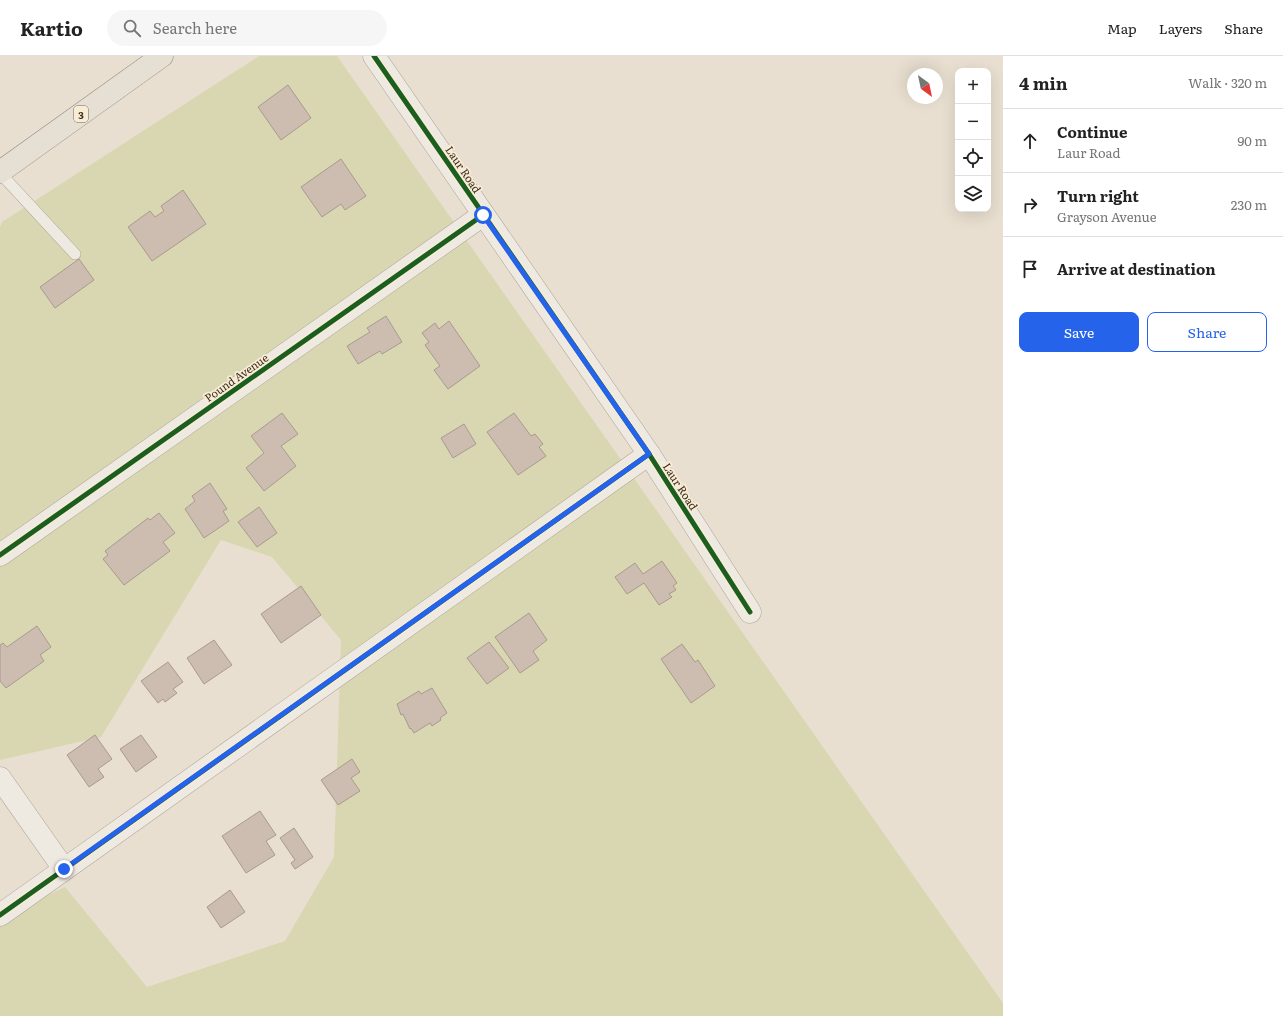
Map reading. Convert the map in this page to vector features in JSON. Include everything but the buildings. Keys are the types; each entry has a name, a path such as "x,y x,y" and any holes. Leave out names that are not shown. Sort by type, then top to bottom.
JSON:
{"main road":[{"name":"3","path":"0,173 162,56"}],"street":[{"name":"Laur Road","path":"374,56 649,454 750,612"},
{"name":"Pound Avenue","path":"0,555 483,215"},
{"path":"0,915 649,454"},
{"path":"0,778 64,869"}],"lane":[{"path":"0,173 75,254"}],"shaded area":[{"path":"259,56 337,56 1003,1003 1003,1016 0,1016 0,918 65,887 147,987 285,941 334,857 341,640 272,557 221,540 101,737 0,760 0,227 2,222"}],"cycle path":[{"path":"374,56 649,454 750,612"},
{"path":"0,555 483,215"},
{"path":"0,915 649,454"}],"route":[{"path":"64,869 649,454 483,215"}]}
